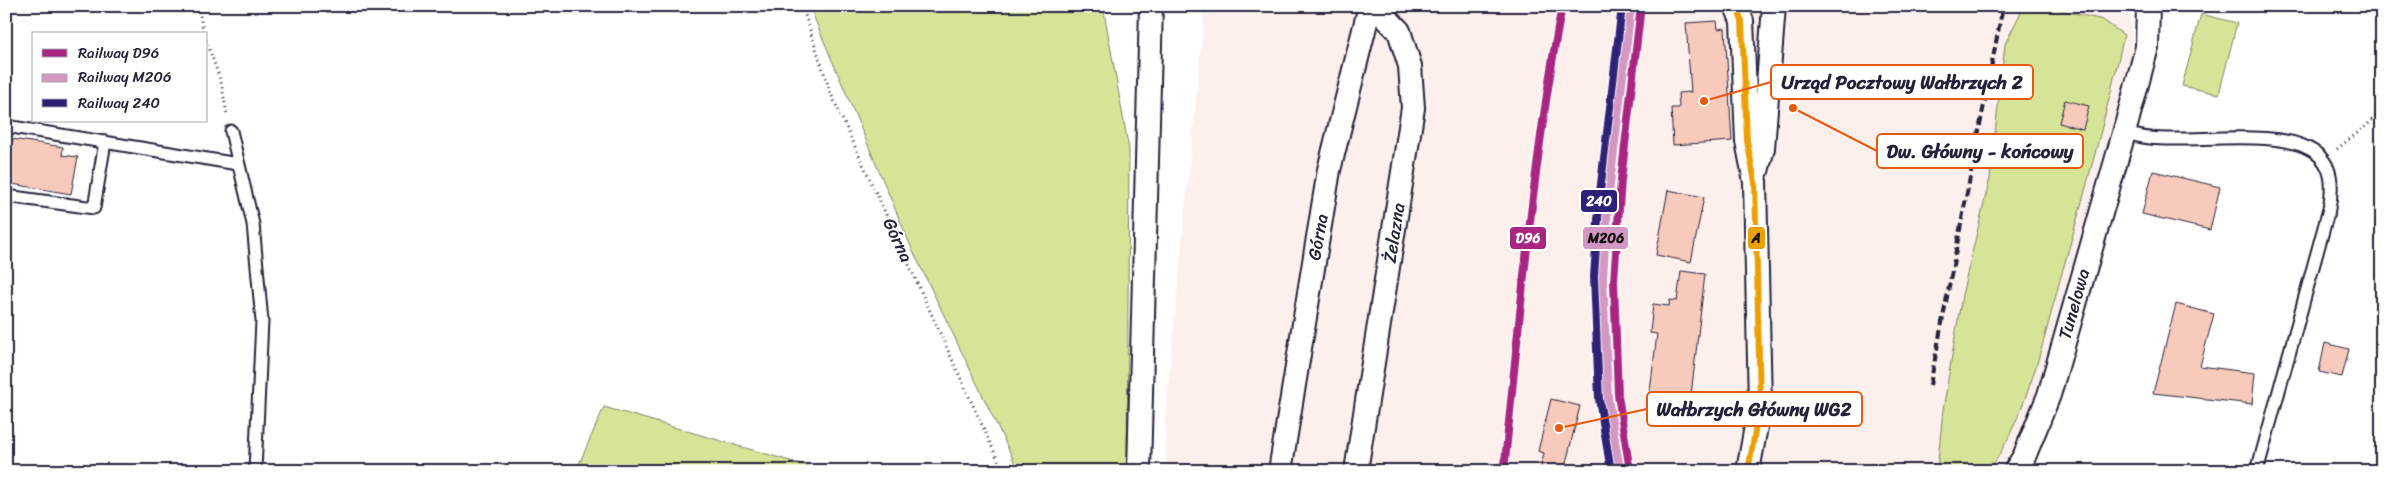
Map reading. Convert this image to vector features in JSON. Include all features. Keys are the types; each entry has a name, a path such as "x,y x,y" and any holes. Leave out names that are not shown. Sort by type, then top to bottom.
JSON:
{"street":[{"path":"1139,471 1151,6"},
{"name":"Górna","path":"1280,471 1329,170 1370,6"},
{"name":"Żelazna","path":"1356,471 1413,108 1410,66 1399,31 1374,6"},
{"path":"1736,6 1742,21 1747,141 1755,179 1760,404 1748,471"},
{"path":"1755,179 1763,148 1774,6"},
{"name":"Tunelowa","path":"2015,471 2024,457 2049,395 2124,133 2147,47 2148,6"}],"lane":[{"path":"6,126 238,164"},
{"path":"230,131 253,224 262,321 255,471"},
{"path":"2124,133 2151,138 2247,138 2302,145 2314,151 2323,160 2332,180 2328,209 2257,471"},
{"path":"6,196 94,208 105,142"}],"path":[{"path":"198,6 204,32"},
{"name":"Górna","path":"802,6 831,94 1003,471"},
{"path":"208,46 221,82 230,131"},
{"path":"2323,160 2366,126 2382,110"}],"shaded area":[{"path":"1205,6 2128,6 2134,48 2031,409 2030,471 1166,471 1165,418"}],"green space":[{"path":"811,6 1103,6 1129,150 1127,471 1019,471 912,249 815,20"},
{"path":"2024,6 2044,6 2103,20 2124,35 2094,158 2047,329 2032,379 2013,427 1989,471 1937,471 1943,410 1962,295 1990,178 2005,44"},
{"path":"2201,14 2237,23 2219,94 2182,86"},
{"path":"604,407 825,471 576,471"}],"building":[{"path":"1717,21 1718,29 1725,28 1732,141 1673,145 1671,108 1679,108 1678,93 1691,92 1686,23"},
{"path":"2065,100 2089,106 2083,129 2059,123"},
{"path":"6,138 63,147 62,155 78,157 71,194 6,183"},
{"path":"2153,171 2220,187 2210,230 2142,214"},
{"path":"1668,190 1704,197 1691,262 1656,255"},
{"path":"1681,271 1705,274 1690,404 1649,399 1657,334 1650,333 1653,304 1669,306 1670,300 1677,301"},
{"path":"2176,304 2214,314 2200,366 2255,373 2252,404 2153,393"},
{"path":"2325,343 2349,349 2342,377 2319,372"},
{"path":"1551,399 1580,406 1564,471 1540,471 1544,453 1538,451"}],"railway":[{"path":"1930,385 2003,6"}],"rail line":[{"name":"D96","path":"1504,471 1535,180 1562,6"},
{"name":"240","path":"1611,471 1599,399 1594,276 1600,192 1622,6"},
{"name":"D96","path":"1630,471 1618,395 1614,281 1621,180 1641,6"},
{"name":"M206","path":"1620,470 1608,398 1603,276 1609,193 1631,7"}],"transit line":[{"name":"A","path":"1736,6 1742,21 1747,141 1755,182 1760,404 1748,471"}],"place":[{"name":"Urząd Pocztowy Wałbrzych 2","path":"1704,101"},
{"name":"Dw. Główny - końcowy","path":"1793,108"},
{"name":"Wałbrzych Główny WG2","path":"1559,428"}]}
